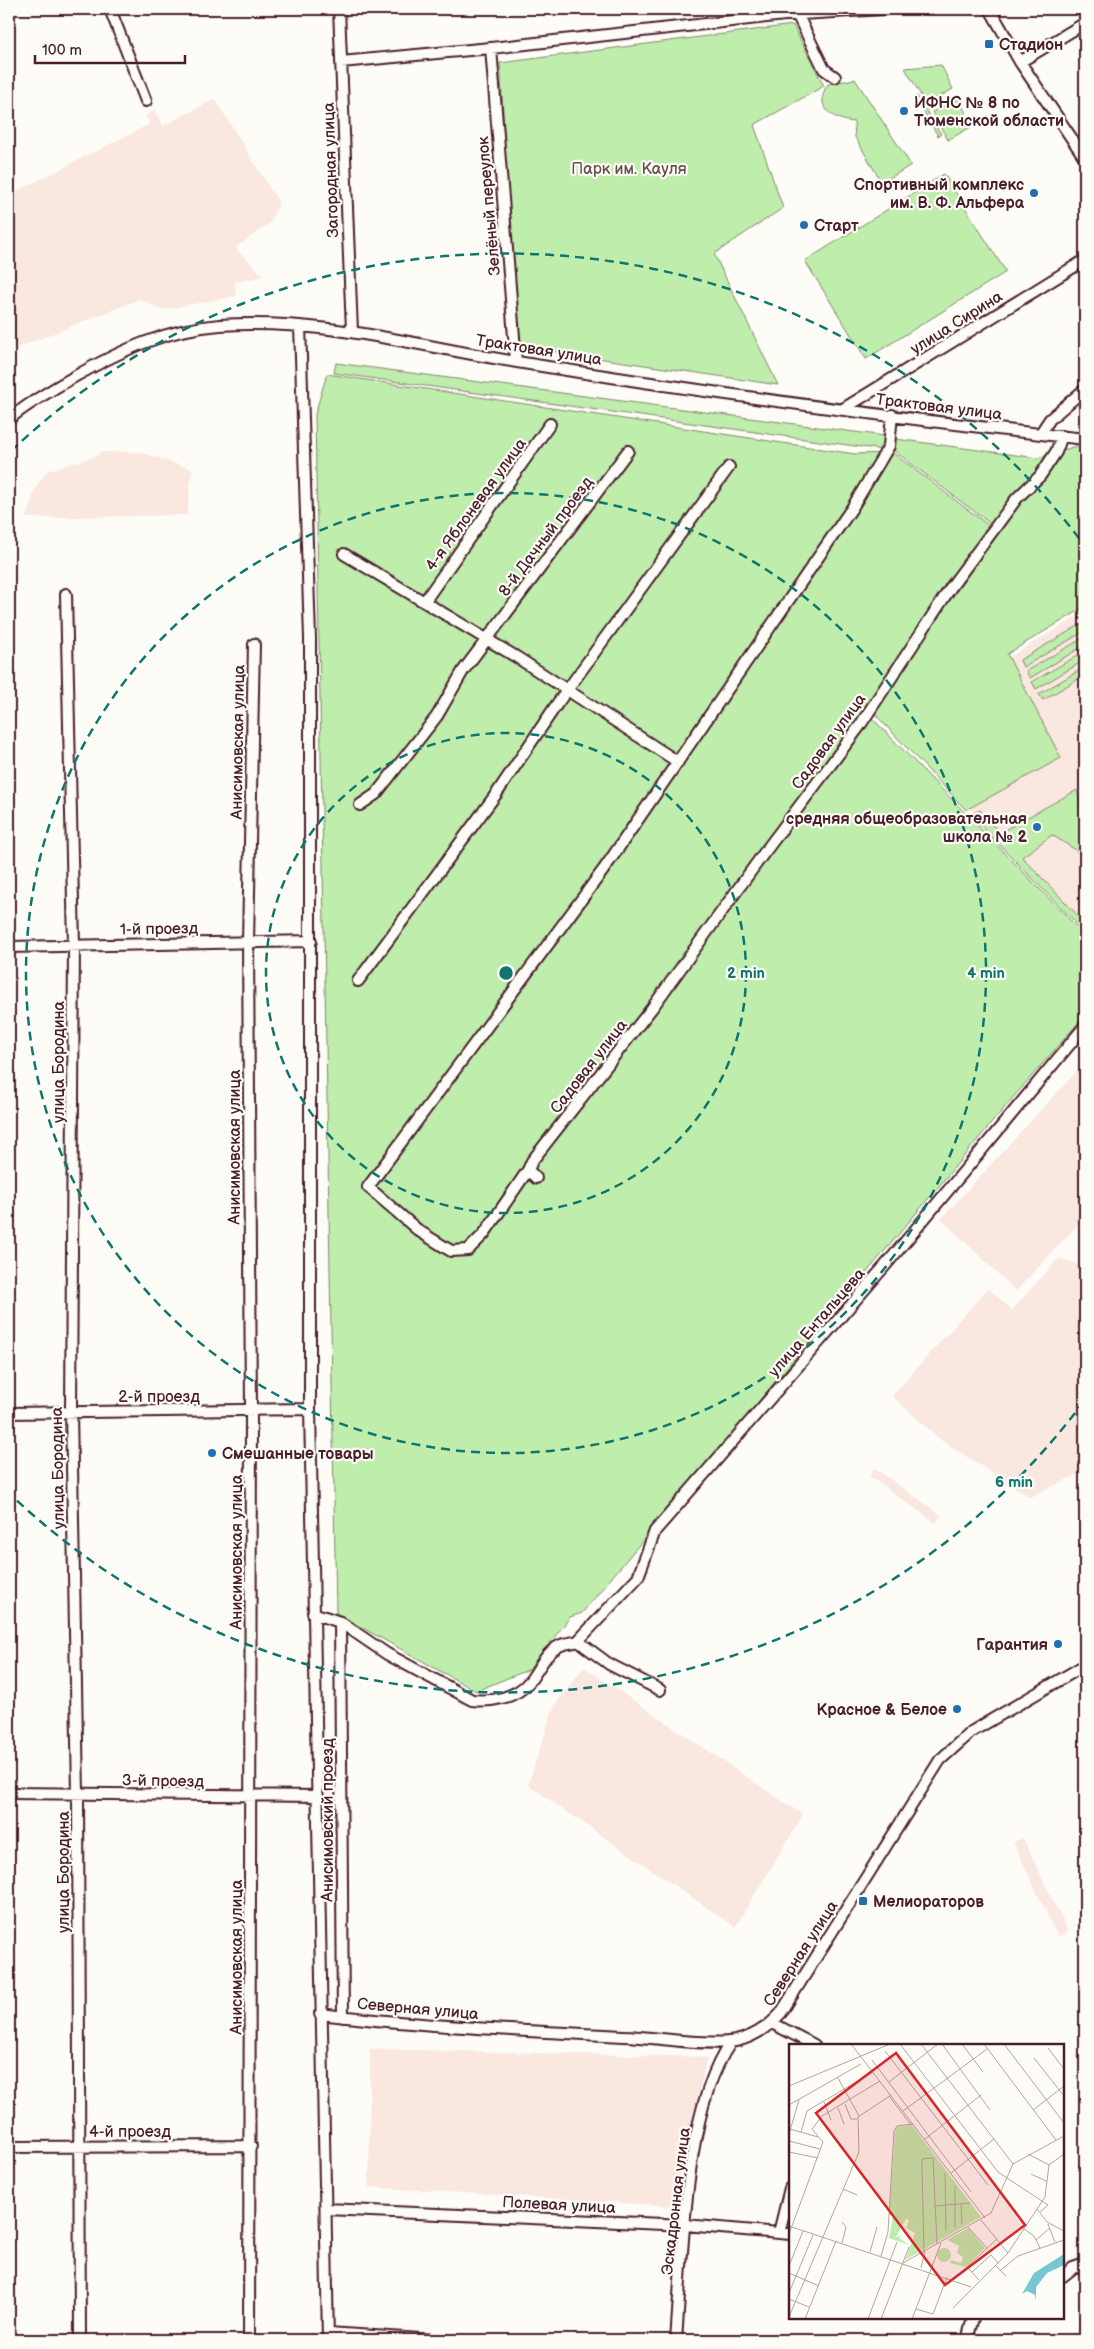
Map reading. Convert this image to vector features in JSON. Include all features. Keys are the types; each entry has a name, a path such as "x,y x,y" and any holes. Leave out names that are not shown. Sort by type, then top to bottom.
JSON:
{"street":[{"path":"110,9 146,101"},
{"name":"Загородная улица","path":"340,9 340,62 352,331"},
{"path":"340,62 491,48 784,12 797,14 884,9"},
{"path":"990,9 1020,62 1085,158"},
{"path":"797,14 824,69 835,77"},
{"path":"1020,62 1085,23"},
{"name":"Зелёный переулок","path":"491,48 516,362"},
{"name":"улица Сирина","path":"843,409 1085,260"},
{"name":"Трактовая улица","path":"9,419 45,394 119,352 166,335 219,325 300,326 352,331 516,362 892,416 1085,439"},
{"path":"300,326 310,638 310,1409 318,1796 320,2014 328,2337 436,2340"},
{"path":"1040,434 1050,419 1085,389"},
{"path":"344,554 569,690 678,762 852,508 889,446 892,416"},
{"name":"4-я Яблоневая улица","path":"424,602 550,424"},
{"name":"Садовая улица","path":"678,762 604,869 368,1187 419,1231 451,1251 468,1250 484,1234 528,1170 532,1161 652,1008 770,845 859,727 952,587 1017,498 1040,476 1056,452 1062,436"},
{"name":"8-й Дачный проезд","path":"360,805 376,794 437,716 463,671 628,451"},
{"path":"358,981 497,793 729,466"},
{"name":"улица Бородина","path":"66,594 74,945 71,1411 78,1794 80,2340"},
{"name":"Анисимовская улица","path":"249,2340 251,2146 251,1410 248,942 254,644"},
{"name":"1-й проезд","path":"9,947 311,940"},
{"name":"улица Ентальцева","path":"578,1641 638,1577 655,1531 890,1260 1085,1026"},
{"path":"528,1170 536,1178"},
{"name":"2-й проезд","path":"9,1413 310,1409"},
{"path":"313,1613 340,1622 387,1654 472,1700 486,1702 516,1693 528,1683 545,1657 559,1646 578,1641 609,1664 660,1690"},
{"name":"Анисимовский проезд","path":"340,1622 343,2017"},
{"name":"Северная улица","path":"320,2014 480,2030 731,2042 750,2036 772,2023 786,2005 940,1760 971,1732 1085,1665"},
{"name":"3-й проезд","path":"9,1793 318,1796"},
{"path":"772,2023 812,2044"},
{"name":"Эскадронная улица","path":"676,2340 685,2225 693,2155 705,2100 719,2059 731,2042"},
{"name":"4-й проезд","path":"9,2147 251,2146"},
{"path":"779,2233 789,2192"},
{"name":"Полевая улица","path":"326,2209 685,2225 789,2234"},
{"path":"1064,2275 1073,2268 1085,2264"},
{"path":"967,2340 973,2319"}],"shaded area":[{"path":"215,99 279,203 269,224 235,248 264,276 235,282 236,296 161,310 140,299 9,351 9,195 150,124 146,115 154,110 163,126"},
{"path":"99,452 139,452 192,469 187,515 26,518 36,487 47,471 99,455"},
{"name":"средняя общеобразовательная школа № 2","path":"1085,612 1085,926 891,727"},
{"path":"1085,1062 1085,1217 1016,1291 941,1219"},
{"path":"1059,1258 1085,1266 1085,1471 1030,1497 941,1440 892,1396 988,1288 1012,1310"},
{"path":"874,1468 941,1515 936,1523 869,1476"},
{"path":"584,1667 803,1815 735,1927 528,1785 554,1706"},
{"path":"1023,1838 1068,1932 1058,1937 1013,1842"},
{"path":"370,2049 707,2057 672,2206 369,2187"}],"green space":[{"name":"Парк им. Кауля","path":"793,25 824,86 754,125 783,208 714,254 778,385 517,346 500,63"},
{"path":"941,65 953,89 926,104 905,68"},
{"path":"855,79 911,165 882,183 855,137 854,122 832,115 824,105 824,92 828,84"},
{"path":"917,96 941,134 938,136 915,97"},
{"path":"958,98 973,126 948,140 932,112"},
{"path":"944,174 1006,272 866,359 805,261"},
{"path":"336,363 885,436 883,450 334,373"},
{"path":"327,374 855,454 893,453 996,531 866,712 1085,935 1085,1015 1010,1101 582,1613 570,1617 530,1669 476,1691 336,1613 315,414"},
{"path":"896,439 1038,458 1076,446 1085,447 1085,607 1007,654 1061,758 966,810 871,710 1000,531 893,450"},
{"path":"1085,622 1085,631 1023,667 1020,660"},
{"path":"1085,637 1085,645 1030,678 1026,671"},
{"path":"1085,651 1085,660 1036,689 1032,682"},
{"path":"1085,667 1085,675 1043,700 1039,694"},
{"path":"1077,790 1083,814 1085,810 1085,860 1076,850 1052,835 1022,857 1085,923 1085,932 970,815 980,810 999,833"}],"place":[{"name":"Стадион","path":"989,44"},
{"name":"ИФНС № 8 по Тюменской области","path":"904,111"},
{"name":"Спортивный комплекс им. В. Ф. Альфера","path":"1034,193"},
{"name":"Старт","path":"804,225"},
{"name":"средняя общеобразовательная школа № 2","path":"1037,827"},
{"name":"Смешанные товары","path":"212,1453"},
{"name":"Гарантия","path":"1058,1644"},
{"name":"Красное & Белое","path":"957,1709"},
{"name":"Мелиораторов","path":"863,1901"}]}
